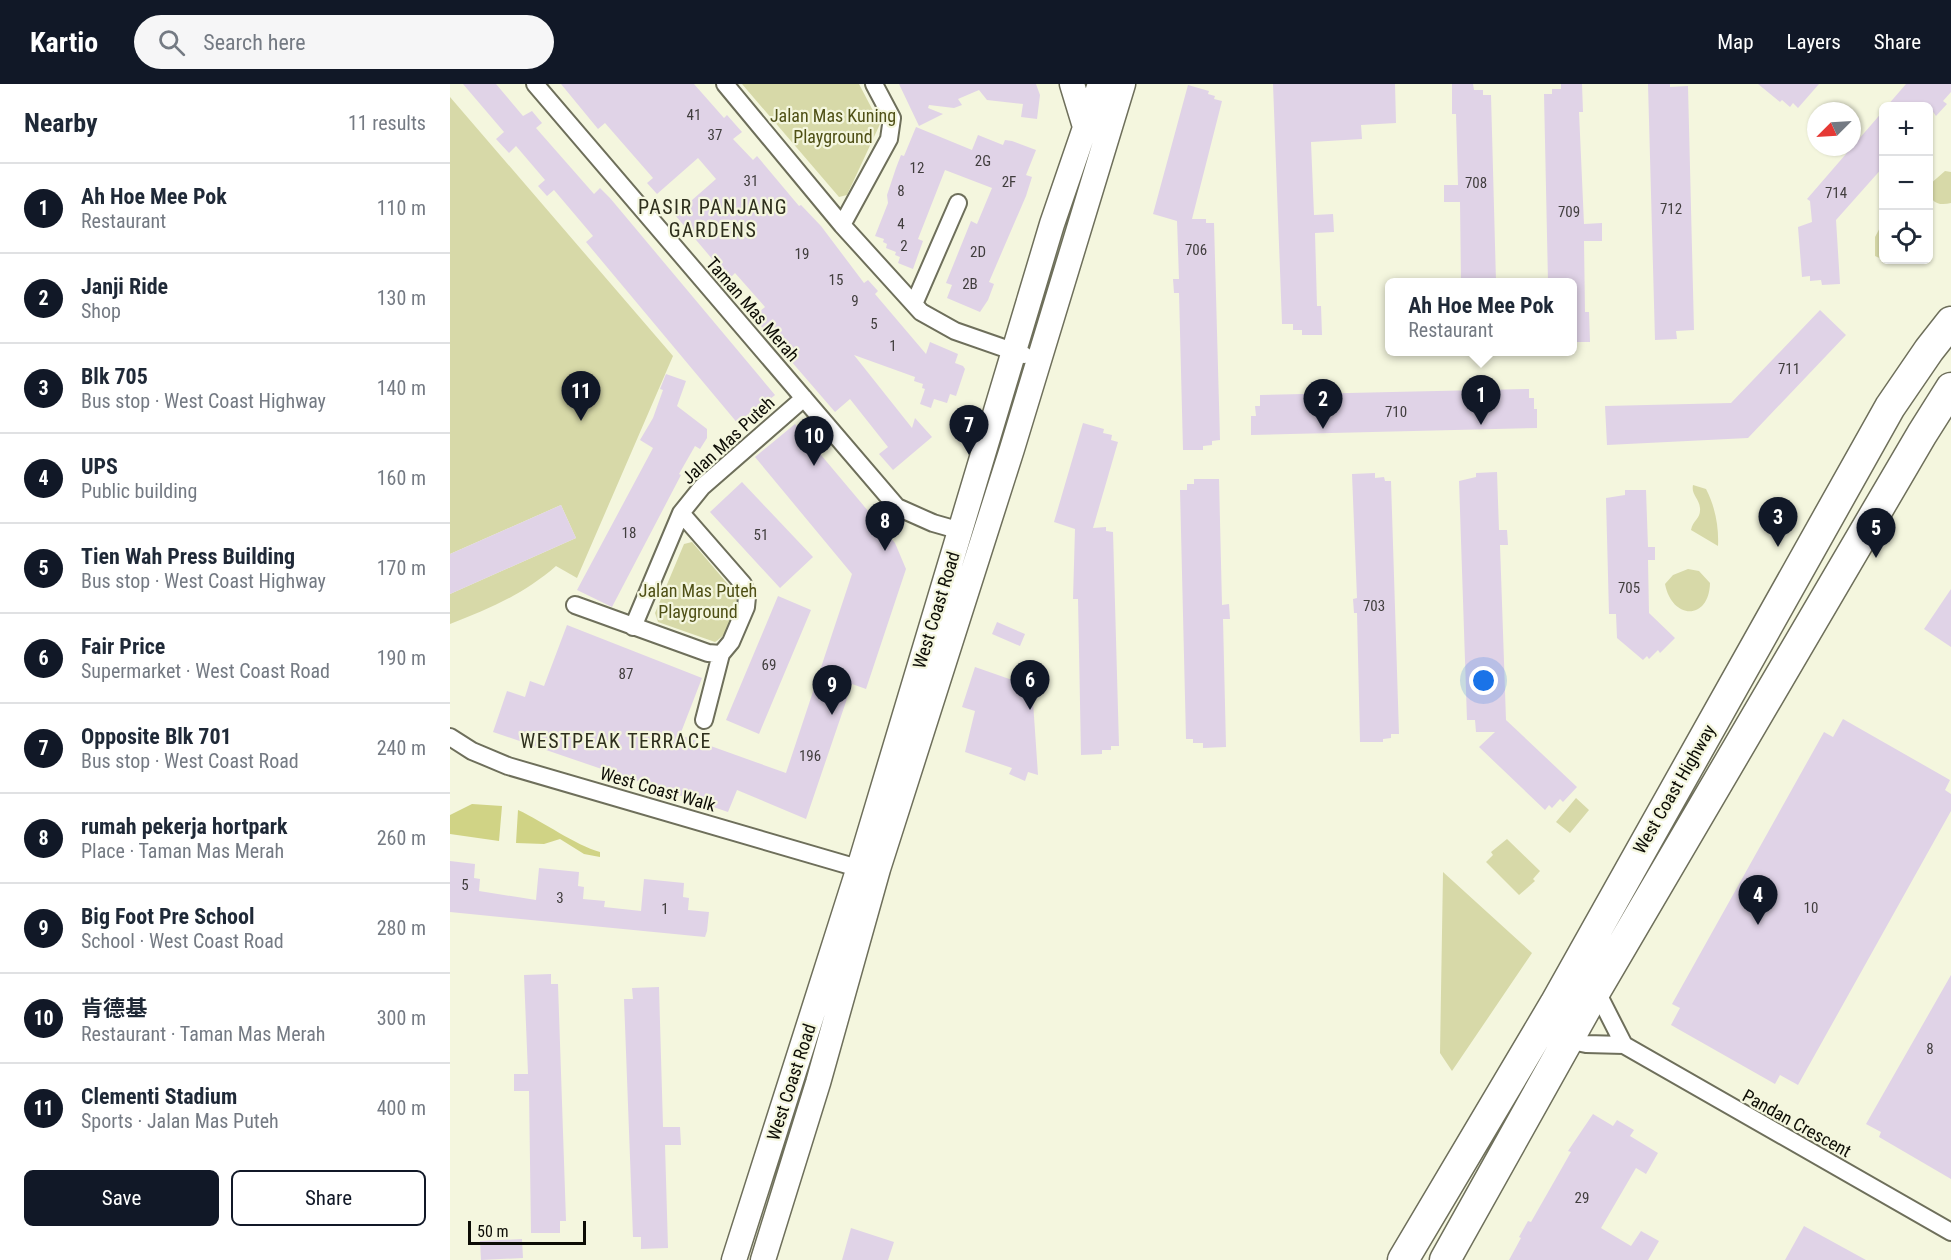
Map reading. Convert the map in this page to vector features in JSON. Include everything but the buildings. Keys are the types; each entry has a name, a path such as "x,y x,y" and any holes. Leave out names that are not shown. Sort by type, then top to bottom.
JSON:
{"highway":[{"name":"West Coast Highway","path":"1403,1260 1555,1004 1890,407 1951,322"},
{"name":"West Coast Highway","path":"1445,1260 1567,1040 1766,697 1951,388"},
{"path":"1736,683 1744,680 1757,682 1766,697"}],"main road":[{"path":"1072,84 1086,130"},
{"name":"West Coast Road","path":"937,645 961,531 1053,224 1086,130 1118,87"},
{"name":"West Coast Road","path":"734,1260 836,975 937,645 1039,361 1118,87"},
{"name":"West Coast Road","path":"763,1260 818,1083 836,975"}],"street":[{"name":"Taman Mas Merah","path":"535,84 897,507 933,523 961,531"},
{"path":"725,84 842,225 914,304 937,323 1039,361"},
{"path":"842,225 889,139 892,118 874,84"},
{"path":"914,304 958,203"},
{"name":"Jalan Mas Puteh","path":"633,627 681,513 702,487 804,398"},
{"name":"Jalan Mas Puteh","path":"681,513 743,584 747,597 746,608 731,642 722,654 704,720"},
{"path":"574,605 708,653 722,654"},
{"name":"West Coast Walk","path":"450,737 472,751 508,766 868,869"},
{"path":"1596,990 1624,1046"},
{"name":"Pandan Crescent","path":"1567,1040 1586,1044 1624,1046 1951,1232"}],"green space":[{"name":"Jalan Mas Kuning Playground","path":"742,84 859,84 880,124 847,195 839,197"},
{"path":"450,97 673,356 577,578 556,566 506,600 450,624 450,594 576,538 561,505 450,554"},
{"path":"1945,171 1951,172 1951,203 1941,204 1934,201 1933,182"},
{"path":"1879,230 1879,258 1875,256 1875,237"},
{"path":"1693,485 1706,489 1712,502 1718,531 1718,546 1691,530 1700,512"},
{"name":"Jalan Mas Puteh Playground","path":"692,542 737,595 736,615 730,627 715,642 658,622 655,613 684,544"},
{"path":"1688,569 1699,571 1710,583 1704,604 1697,610 1690,611 1682,610 1675,604 1665,584 1673,575"},
{"path":"1576,798 1589,810 1570,833 1556,822"},
{"path":"1507,839 1540,871 1533,879 1535,881 1519,895 1486,862 1493,855 1491,852"},
{"path":"1443,872 1532,953 1452,1071 1440,1053"}],"shaded area":[{"path":"472,804 502,806 499,841 450,834 450,815"},
{"path":"518,810 580,844 600,852 600,857 584,854 560,839 544,844 516,843"}],"place":[{"name":"Clementi Stadium","path":"581,421"},
{"name":"Ah Hoe Mee Pok","path":"1481,425"},
{"name":"Janji Ride","path":"1323,429"},
{"name":"Opposite Blk 701","path":"969,455"},
{"name":"肯德基","path":"814,466"},
{"name":"Blk 705","path":"1778,547"},
{"name":"rumah pekerja hortpark","path":"885,551"},
{"name":"Tien Wah Press Building","path":"1876,558"},
{"name":"Fair Price","path":"1030,710"},
{"name":"Big Foot Pre School","path":"832,715"},
{"name":"UPS","path":"1758,925"}],"district":[{"name":"PASIR PANJANG GARDENS","path":"713,218"},
{"name":"WESTPEAK TERRACE","path":"616,741"}]}
